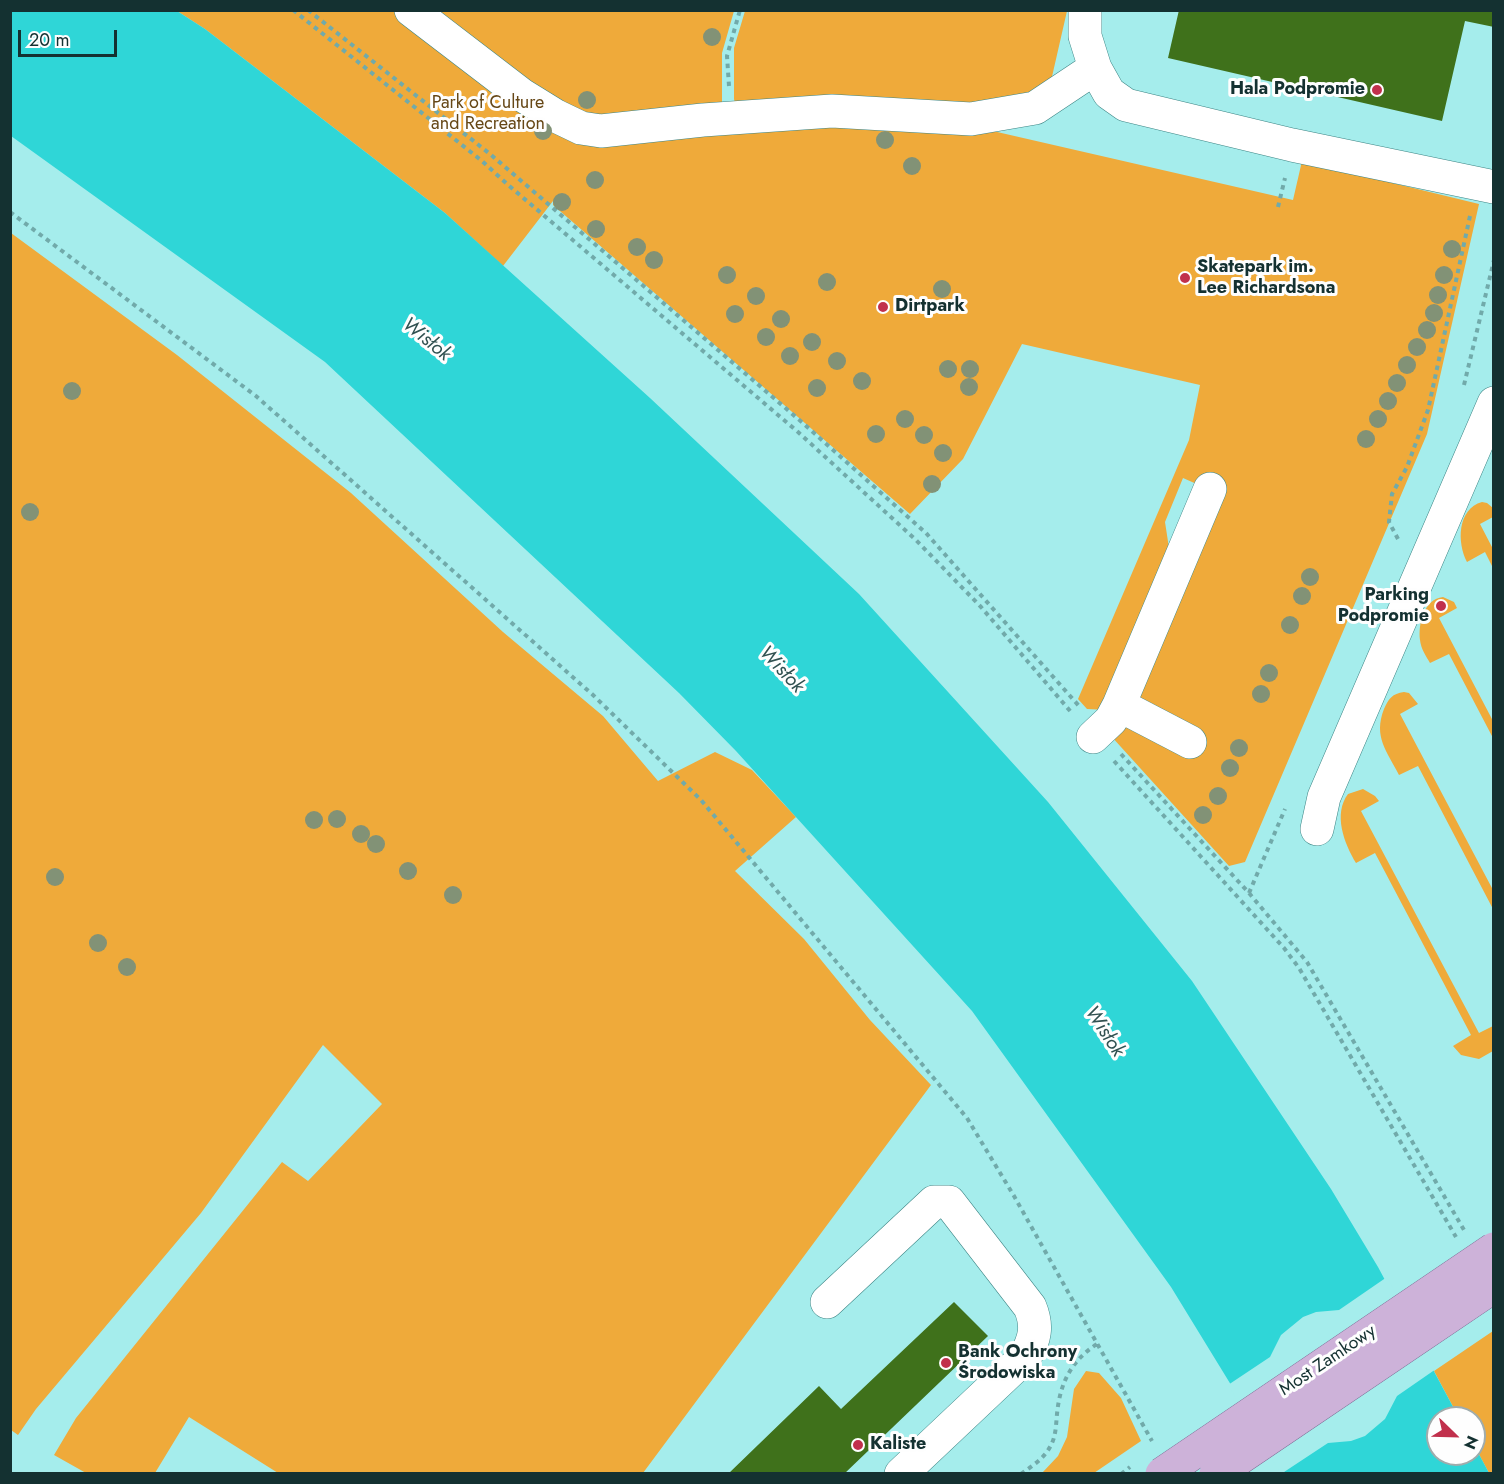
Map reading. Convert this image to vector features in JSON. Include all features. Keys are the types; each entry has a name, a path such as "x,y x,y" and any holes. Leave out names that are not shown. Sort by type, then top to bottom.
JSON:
{"main road":[{"name":"Most Zamkowy","path":"1158,1459 1494,1250"},
{"name":"Most Zamkowy","path":"1216,1473 1494,1286"}],"lane":[{"path":"411,10 522,95 581,128 601,131 832,111 971,119 1035,108 1095,68"},
{"path":"1084,10 1084,36 1095,68 1109,93 1126,105 1292,145 1485,186"},
{"path":"1317,829 1324,797 1494,403"},
{"path":"1190,742 1104,724 1210,489"},
{"path":"827,1302 934,1202 949,1202 1032,1313 1035,1320 1035,1333 1025,1357 901,1473"}],"path":[{"path":"293,10 482,161 798,432 916,540 981,607 1104,724 1147,783 1249,893 1307,962 1465,1233"},
{"path":"308,10 490,154 804,424 926,533 1104,724 1284,948 1299,968 1458,1240"},
{"path":"731,118 727,56 740,10"},
{"path":"1400,542 1389,522 1392,494 1407,467 1428,410 1485,186"},
{"path":"10,212 256,396 593,695 701,800 967,1118 1014,1196 1097,1344 1158,1459"},
{"path":"1485,292 1494,260"},
{"path":"1021,1473 1046,1454 1052,1445 1062,1384 1081,1358 1097,1344"}],"green space":[{"name":"Park of Culture and Recreation","path":"177,11 734,11 722,53 722,112 748,125 971,126 1293,200 1302,161 1479,204 1427,434 1245,862 1229,866 1111,736 1138,705 1135,690 1217,493 1183,478 1165,522 1171,561 1108,710 1087,709 1078,699 1189,440 1200,385 1022,344 963,459 910,514 553,205 553,201 503,266 445,213 205,29"},
{"path":"745,11 1067,11 1051,81 1011,107 736,108 734,48"},
{"path":"11,233 177,355 351,493 503,632 603,716 658,781 715,752 752,770 796,817 735,871 804,939 870,1020 931,1085 643,1473 278,1473 189,1417 155,1473 86,1473 54,1455 76,1418 282,1162 308,1181 382,1104 323,1045 201,1213 36,1409 18,1435 11,1430"},
{"path":"1482,502 1493,508 1493,517 1480,524 1493,549 1493,568 1485,552 1467,562 1462,546 1461,528 1464,519 1474,506"},
{"path":"1443,597 1454,602 1457,608 1439,618 1493,721 1493,738 1449,654 1430,663 1421,646 1420,627 1424,613 1431,602"},
{"path":"1404,692 1409,693 1418,704 1400,714 1493,890 1493,909 1418,766 1399,775 1383,744 1380,728 1384,709 1391,697"},
{"path":"1363,789 1379,801 1361,811 1479,1033 1493,1026 1493,1051 1479,1059 1461,1055 1453,1046 1471,1035 1375,853 1356,863 1344,838 1341,810 1344,802 1348,794"},
{"path":"1493,1331 1493,1473 1489,1473 1485,1466 1486,1406 1453,1406 1434,1371"},
{"path":"1086,1371 1099,1373 1121,1398 1141,1441 1094,1473 1042,1473 1058,1456 1067,1437 1074,1389"}],"water":[{"name":"Wisłok","path":"11,11 177,11 205,29 445,213 650,398 859,594 1048,802 1192,981 1331,1189 1378,1267 1453,1406 1426,1406 1426,1466 1485,1466 1489,1473 1285,1473 1171,1287 972,1011 736,751 679,693 325,362 11,136"}],"pier":[{"path":"1387,1277 1436,1369 1397,1396 1385,1419 1365,1436 1351,1441 1328,1443 1281,1474 1228,1385 1270,1357 1281,1335 1303,1317 1316,1312 1339,1310"}],"building":[{"name":"Hala Podpromie","path":"1179,10 1494,10 1494,27 1465,21 1442,121 1168,58"},
{"path":"954,1302 988,1336 844,1474 728,1474 819,1386 841,1409"}],"place":[{"name":"Hala Podpromie","path":"1377,90"},
{"name":"Skatepark im. Lee Richardsona","path":"1185,278"},
{"name":"Dirtpark","path":"883,307"},
{"name":"Parking Podpromie","path":"1441,606"},
{"name":"Bank Ochrony Środowiska","path":"946,1363"},
{"name":"Kaliste","path":"858,1445"}]}
